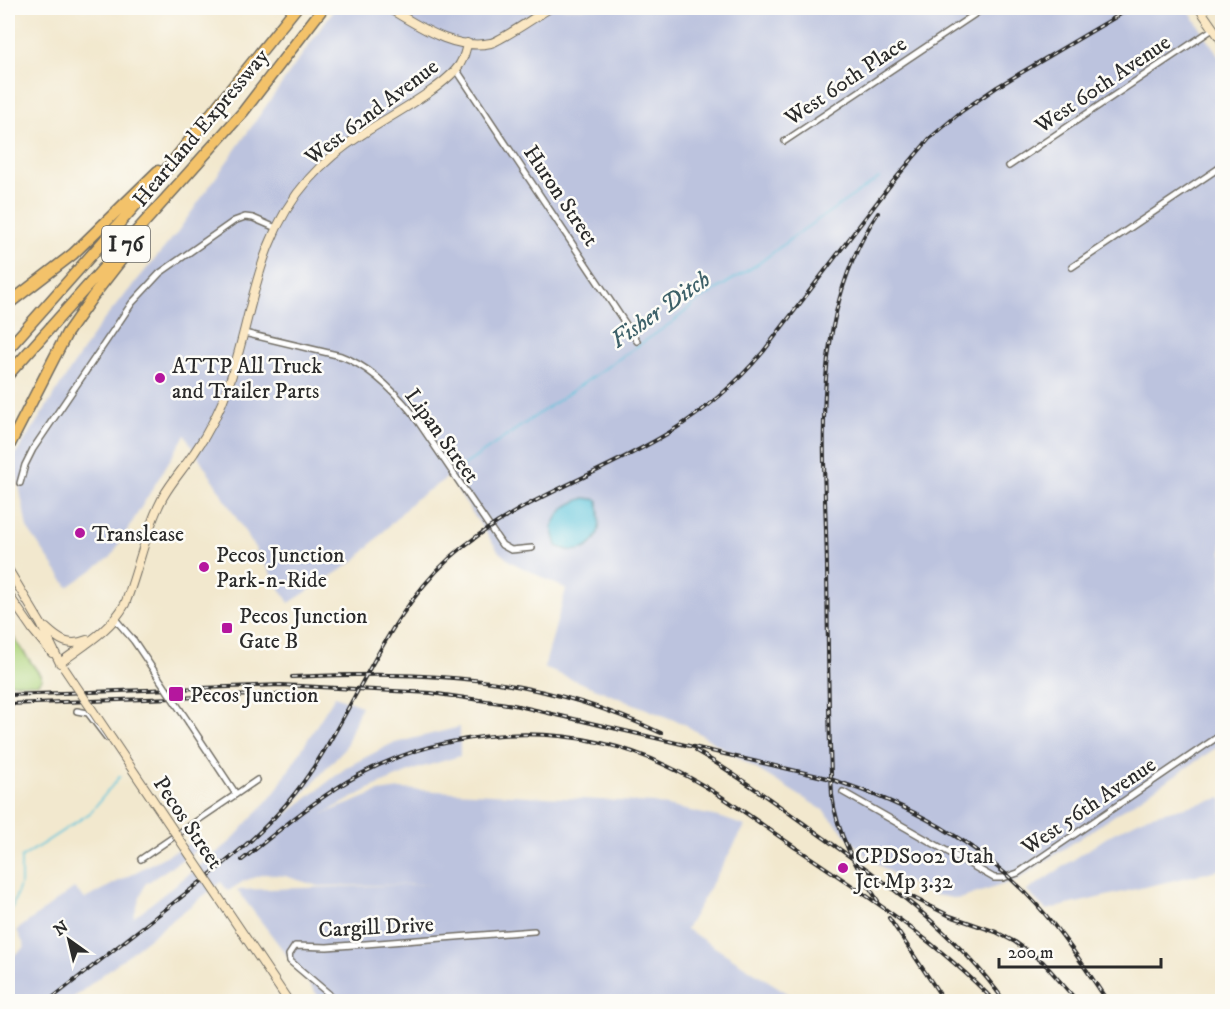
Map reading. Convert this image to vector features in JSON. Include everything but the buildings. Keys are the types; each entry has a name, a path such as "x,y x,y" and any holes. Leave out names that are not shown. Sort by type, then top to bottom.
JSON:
{"highway":[{"name":"Heartland Expressway","path":"8,349 157,181 296,8"},
{"name":"Heartland Expressway","path":"8,375 243,112 323,8"},
{"path":"8,448 62,342 93,296 243,112"},
{"path":"8,304 80,248 206,120"}],"street":[{"path":"388,8 435,34 467,43 493,43 550,8"},
{"name":"West 60th Place","path":"785,141 984,8"},
{"path":"1199,8 1222,41"},
{"name":"West 60th Avenue","path":"1009,166 1214,28"},
{"name":"West 62nd Avenue","path":"116,620 128,595 162,500 202,441 220,408 244,333 257,275 276,228 297,194 325,163 358,136 438,85 456,69 465,54 467,43"},
{"name":"Huron Street","path":"456,69 637,341"},
{"path":"1072,267 1222,166"},
{"path":"20,483 33,448 120,320 150,282 181,256 234,221 245,217 253,218 276,228"},
{"name":"Lipan Street","path":"244,333 341,356 356,362 407,407 502,545 511,550 532,548"},
{"name":"Pecos Street","path":"8,569 42,624 62,665"},
{"name":"Pecos Street","path":"8,594 33,630 62,665 289,1002"},
{"path":"62,665 116,620 134,641 236,794"},
{"path":"42,624 55,637 69,644 98,636"},
{"path":"77,711 88,713 175,835"},
{"name":"West 56th Avenue","path":"843,792 994,878 1003,878 1018,873 1222,735"},
{"path":"141,859 256,780"},
{"name":"Cargill Drive","path":"330,1002 328,994 290,961 289,955 295,946 327,947 534,931"}],"shaded area":[{"path":"335,8 1187,8 1222,61 1222,744 1017,880 959,899 934,895 899,878 867,857 823,810 684,724 544,668 566,589 511,562 499,552 448,477 414,500 355,561 289,603 185,435 111,557 68,587 27,528 14,457 98,327 176,234"},
{"path":"335,696 361,706 345,748 279,820 347,767 391,744 460,727 460,756 416,769 373,787 321,815 378,792 400,789 653,803 722,818 745,826 686,929 800,1001 322,1001 237,890 432,884 318,886 285,876 264,874 244,881 228,891 221,882 69,1001 8,1001 8,960 25,947 17,930 74,888 85,899 196,840 200,848 145,884 133,918 229,843 275,792"},
{"path":"1222,798 1222,869 1046,910 1027,891 1110,835 1148,816"}],"green space":[{"path":"8,630 40,675 42,679 37,684 8,683"}],"water":[{"path":"585,498 598,500 600,522 593,542 577,550 557,546 552,527 555,521 561,511"}],"waterway":[{"name":"Fisher Ditch","path":"460,468 674,321 696,302 758,264 797,234 879,178"},
{"name":"Fisher Ditch","path":"8,918 21,883 21,858 90,813 120,776"}],"railway":[{"path":"47,1002 224,863 255,837 283,808 335,733 405,610 426,582 451,557 502,519 642,448 683,424 708,405 731,386 763,352 891,184 929,139 962,111 997,87 1131,8"},
{"path":"878,213 856,253 840,296 831,340 826,385 824,476 832,795 843,837 862,876 878,901"},
{"path":"292,677 389,675 480,681 525,688 570,699 615,713 661,733"},
{"path":"8,695 281,685 431,693 514,705 827,778 857,788 914,813 941,827 991,862 1015,882 1047,916 1108,1002"},
{"path":"8,704 310,693"},
{"path":"242,860 307,809 348,781 385,763 424,749 464,739 506,735 547,735 588,740 628,751 667,766 716,793 846,881 924,938 995,1002"},
{"path":"696,751 764,795 912,904 962,950 1005,1002"},
{"path":"908,895 950,916 996,932 1015,942 1043,962 1078,1002"},
{"path":"889,918 945,1002"}],"place":[{"name":"ATTP All Truck and Trailer Parts","path":"160,378"},
{"name":"Translease","path":"80,533"},
{"name":"Pecos Junction Park-n-Ride","path":"204,567"},
{"name":"Pecos Junction Gate B","path":"227,628"},
{"name":"Pecos Junction","path":"176,694"},
{"name":"CPDS002 Utah Jct Mp 3.32","path":"843,868"}]}
